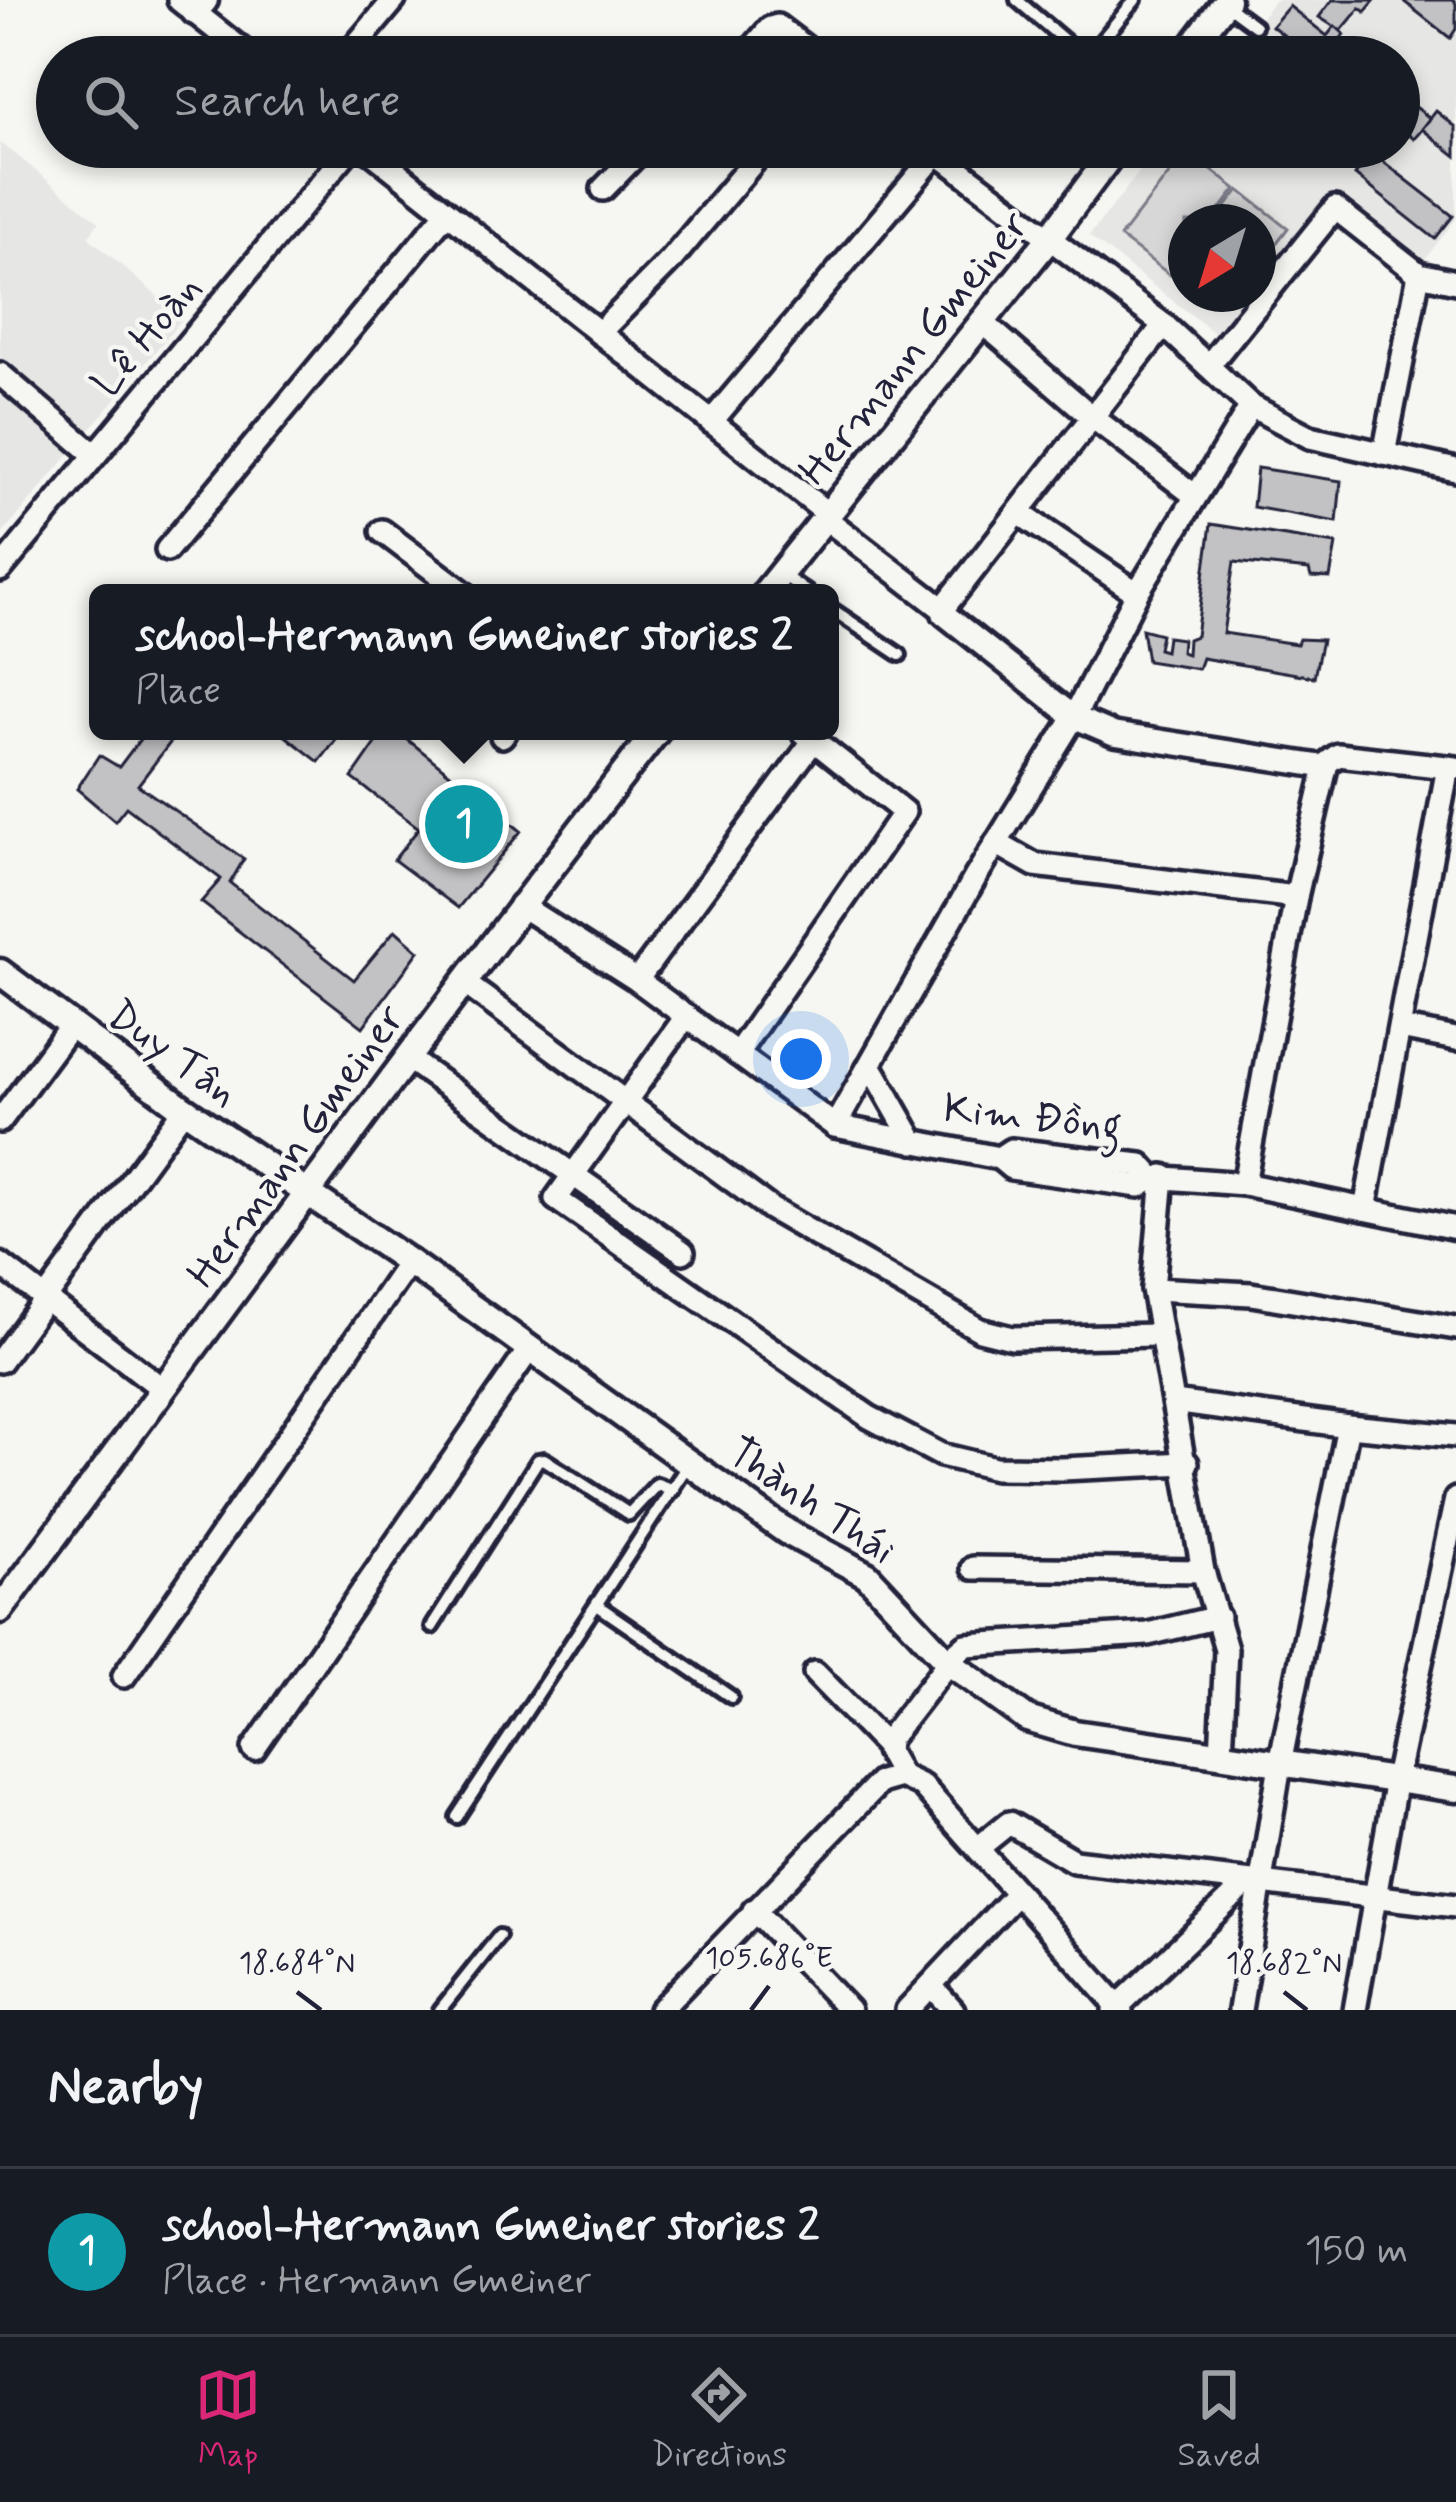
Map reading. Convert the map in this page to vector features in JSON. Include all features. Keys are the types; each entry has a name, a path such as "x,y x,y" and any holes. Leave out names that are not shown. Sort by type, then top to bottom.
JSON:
{"street":[{"path":"364,36 394,0"},
{"path":"1200,36 1226,2"},
{"path":"193,4 228,36"},
{"path":"763,36 777,26 790,36"},
{"name":"Lê Hoàn","path":"0,570 334,168"},
{"path":"391,168 944,610 950,622 1074,717 1114,734 1326,767"},
{"path":"603,189 624,168"},
{"path":"599,333 671,260 748,168"},
{"path":"711,422 918,168"},
{"path":"956,168 1164,325 1251,406 1310,437 1456,470"},
{"name":"Hermann Gmeiner","path":"772,583 1101,168"},
{"path":"1208,366 1335,208 1419,274 1456,283"},
{"path":"166,550 447,212"},
{"path":"1384,454 1419,274"},
{"path":"981,321 1091,416 1194,495"},
{"path":"944,610 1164,325"},
{"path":"0,374 95,455"},
{"path":"835,1126 996,843 1074,717 1137,593 1251,406"},
{"path":"1019,512 1137,593"},
{"path":"382,531 452,584"},
{"name":"Hermann Gmeiner","path":"1,1606 164,1390 304,1192 650,740"},
{"path":"637,980 805,740"},
{"path":"736,1054 904,812 813,740"},
{"path":"1244,1184 1296,897 1326,767 1338,754 1452,767 1365,1209"},
{"path":"996,843 1035,865 1296,897"},
{"name":"Kim Đồng","path":"520,905 637,980 835,1126 999,1158 1010,1168 1089,1169 1138,1186 1158,1176 1244,1184 1456,1228"},
{"name":"Duy Tân","path":"0,972 304,1192"},
{"path":"463,982 772,1209 980,1330 1012,1338 1159,1335"},
{"path":"685,1018 556,1199 869,1417 941,1454 995,1468 1187,1463"},
{"path":"0,1121 71,1024"},
{"path":"1400,1028 1456,1040"},
{"path":"407,1058 683,1252"},
{"path":"870,1065 914,1142"},
{"path":"0,1361 184,1109"},
{"path":"1158,1176 1153,1289 1204,1571 1226,1649 1221,1754"},
{"name":"Thành Thái","path":"304,1192 787,1532 868,1575 948,1662 1027,1719 1075,1733 1456,1789"},
{"path":"124,1676 409,1262"},
{"path":"0,1264 164,1390"},
{"path":"1153,1289 1251,1294 1456,1328"},
{"path":"254,1749 528,1351"},
{"path":"1174,1402 1456,1436"},
{"path":"1240,2010 1254,1885 1348,1426"},
{"path":"1355,2010 1396,1780 1456,1499"},
{"path":"973,1568 1204,1571"},
{"path":"886,1746 958,1650 974,1642 1128,1636 1218,1617"},
{"path":"815,1672 886,1746 901,1776 922,1786 1118,2009 1254,1885"},
{"path":"670,2006 754,1910 880,1782 901,1776"},
{"path":"977,1848 1009,1823 1074,1861 1456,1906"},
{"path":"907,2010 1018,1893"},
{"path":"754,1910 849,2010"},
{"path":"931,1986 953,2010"}],"lane":[{"path":"1017,0 1061,36"},
{"path":"1104,36 1136,0"},
{"path":"1226,2 1255,26"},
{"path":"839,614 900,656"},
{"path":"432,1627 538,1460 544,1459 629,1514 657,1484 673,1490"},
{"path":"457,1817 689,1463"},
{"path":"597,1605 731,1697"},
{"path":"440,2010 499,1936"}],"shaded area":[{"path":"1275,0 1456,0 1456,219 1422,263 1335,197 1276,270 1276,204 1168,204 1168,297 1089,236 1142,168 1420,168 1420,36 1247,36"},
{"path":"0,142 99,222 88,237 183,318 0,537"},
{"path":"1174,168 1209,168 1236,189 1225,204 1168,204 1168,273 1120,237"},
{"path":"1239,190 1257,204 1228,204"},
{"path":"1276,219 1288,228 1276,244"},
{"path":"1187,312 1242,312 1221,338"}],"building":[{"path":"1332,0 1375,0 1365,12 1360,8 1341,31 1319,17"},
{"path":"1402,0 1452,0 1456,29 1450,38"},
{"path":"1289,6 1327,36 1285,36 1272,26"},
{"path":"1335,26 1343,36 1327,36"},
{"path":"1420,110 1431,119 1420,132"},
{"path":"1436,111 1456,127 1456,156 1422,129"},
{"path":"1360,168 1391,168 1453,216 1435,239 1355,175"},
{"path":"1257,468 1341,481 1337,522 1253,507"},
{"path":"1211,524 1336,544 1330,578 1311,577 1309,570 1234,562 1223,633 1297,644 1299,639 1322,640 1314,677 1202,658 1198,669 1147,661 1142,629 1161,634 1158,649 1165,651 1167,637 1182,639 1181,652 1187,654 1188,639 1196,636"},
{"path":"139,740 172,740 138,785 244,859 230,883 354,980 395,930 419,951 363,1027 201,902 221,879 126,807 115,821 77,789 99,755 119,767"},
{"path":"291,740 336,740 319,762"},
{"path":"378,740 408,740 521,831 458,908 394,860 419,828 352,778"}],"place":[{"name":"school-Hermann Gmeiner stories 2","path":"464,824"}]}
